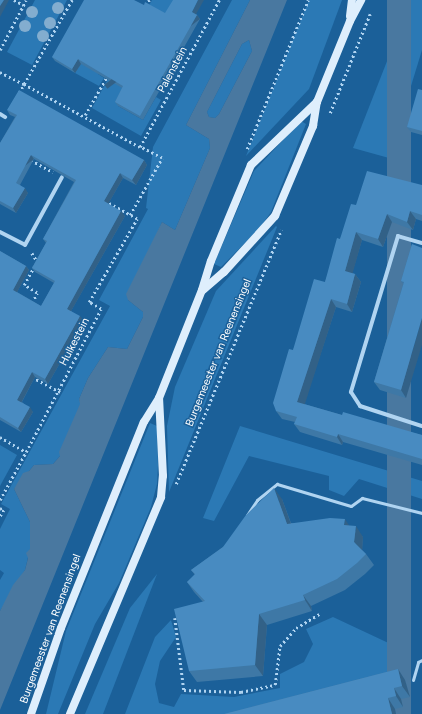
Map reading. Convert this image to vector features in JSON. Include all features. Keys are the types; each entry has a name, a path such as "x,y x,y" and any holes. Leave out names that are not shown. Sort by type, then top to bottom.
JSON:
{"main road":[{"name":"Burgemeester van Reenensingel","path":"350,21 352,0"},
{"name":"Burgemeester van Reenensingel","path":"202,290 224,272 275,216 313,126 317,102 350,21 361,0"},
{"name":"Burgemeester van Reenensingel","path":"31,714 61,628 144,422 159,398 202,290 211,261 251,165 317,102"},
{"name":"Burgemeester van Reenensingel","path":"70,714 161,497 163,476 159,398"}],"street":[{"path":"0,114 5,117"},
{"path":"0,232 25,245 62,177"},
{"path":"422,243 398,236 351,392 360,406 422,426"}],"lane":[{"path":"246,517 257,500 277,484 351,506 362,498 422,514"},
{"path":"413,680 418,662 422,660"}],"path":[{"path":"14,0 24,5"},
{"path":"0,50 26,0"},
{"path":"17,97 72,0"},
{"path":"142,14 150,0"},
{"name":"Palenstein","path":"140,147 219,0"},
{"path":"328,118 373,7"},
{"path":"85,115 112,68"},
{"path":"0,72 85,115 140,147"},
{"name":"Hulkestein","path":"0,500 60,392 101,309 89,302 137,220 130,215 162,158 140,147"},
{"name":"Burgemeester van Reenensingel","path":"176,486 282,228"},
{"path":"25,245 38,260 24,285 37,293 30,306"},
{"path":"27,374 60,392"},
{"path":"0,437 26,452"},
{"path":"0,508 4,510 0,517"},
{"path":"175,618 184,690 241,692 274,685 280,646 296,628 319,614"}],"shaded area":[{"path":"35,0 67,0 32,65 7,52"},
{"path":"152,0 178,0 118,106 143,120 156,97 161,100 141,136 92,108"},
{"path":"232,0 250,0 186,125 209,139 210,148 175,230 162,222 128,300 143,312 143,317 127,349 108,347 88,378 79,399 81,404 60,456 53,464 34,465 14,489 30,522 30,549 25,570 0,611 0,580 4,573 0,570 0,529 10,509 1,504 110,306 99,300 148,209 146,208 153,147"},
{"path":"250,0 287,0 0,710 0,611 13,585 25,570 28,558 26,553 30,549 30,522 14,489 23,473 29,471 34,465 53,464 60,456 59,452 80,404 79,399 88,378 108,347 127,349 143,317 143,312 128,300 126,294 162,222 175,230 210,148 209,139 186,125","holes":["249,40 252,51 219,114 215,118 209,117 207,112 242,44"]},
{"path":"309,0 342,0 309,89 246,156"},
{"path":"387,0 411,0 411,714 387,714"},
{"path":"411,0 422,0 422,50 389,158 353,148"},
{"path":"249,40 252,51 219,114 215,118 209,117 207,112 242,44"},
{"path":"93,41 98,74 104,78 99,86 75,73"},
{"path":"301,121 306,124 271,212 259,229 221,267 214,264 254,171"},
{"path":"276,226 277,227 169,492 167,426 175,387 216,291"},
{"path":"150,423 157,426 158,465 157,484 151,507 119,583 95,624 58,714 46,714 66,631"},
{"path":"240,426 422,481 422,499 359,479 344,496 329,490 329,476 249,456 214,521 203,518"},
{"path":"0,445 17,455 0,486"},
{"path":"157,574 103,714 85,714 130,608"},
{"path":"333,617 397,647 405,676 267,714 125,714 155,637 171,620 176,637 160,661 155,684 159,703 174,707 181,694 234,697 280,688 280,674 304,662 313,644 306,629"}],"building":[{"path":"0,0 4,0 0,6"},
{"path":"84,0 134,0 144,5 145,2 165,13 173,0 198,0 192,12 197,15 140,116 115,102 123,86 78,59 72,69 52,57"},
{"path":"418,89 422,90 422,131 407,127"},
{"path":"19,90 144,160 132,180 120,173 104,201 121,211 67,309 80,316 45,379 32,372 17,400 30,407 18,428 0,417 0,251 26,266 13,290 41,306 55,281 32,268 47,241 43,239 76,180 31,155 16,183 25,188 13,208 0,201 0,143 17,115 7,110"},
{"path":"367,171 422,185 422,215 410,211 407,222 387,214 378,239 356,232 345,271 355,274 347,304 331,299 297,402 342,415 343,412 422,435 422,459 338,434 337,437 294,424 297,417 276,411 273,403 289,349 293,350 314,279 325,282 337,238 340,239 351,204 356,205"},
{"path":"412,244 422,248 422,318 401,390 374,382 404,282 401,281"},
{"path":"274,488 287,524 330,518 345,519 344,525 356,526 354,542 366,554 337,579 303,595 305,600 259,614 255,665 189,671 174,609 205,601 187,582 195,574 191,570 223,547 246,515"},
{"path":"398,669 402,686 394,688 396,696 388,698 392,714 224,714"}]}
